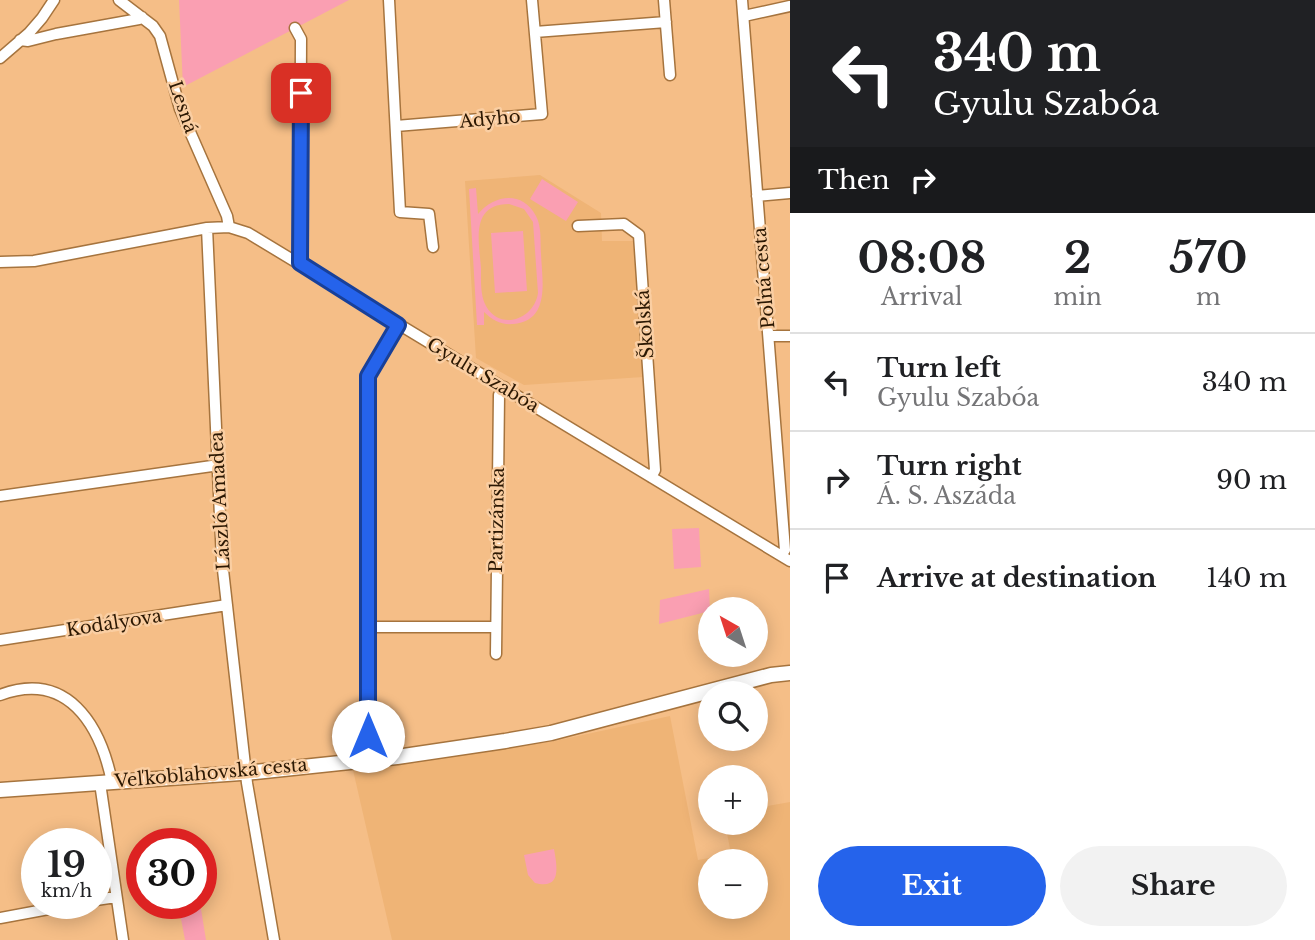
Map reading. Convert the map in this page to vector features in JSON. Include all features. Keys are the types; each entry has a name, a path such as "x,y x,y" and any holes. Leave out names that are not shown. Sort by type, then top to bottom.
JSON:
{"main road":[{"name":"Veľkoblahovská cesta","path":"0,790 246,772 397,757 551,733 771,674 790,673"}],"street":[{"path":"0,58 42,18 54,0"},
{"name":"Lesná","path":"119,0 153,26 160,36 180,109 228,216 229,227"},
{"path":"389,0 400,212 429,214 433,247"},
{"name":"Adyho","path":"396,126 542,114 532,0"},
{"path":"664,0 670,75"},
{"name":"Poľná cesta","path":"742,0 785,558"},
{"path":"744,16 790,6"},
{"path":"20,40 28,41 142,17"},
{"path":"535,32 666,22"},
{"path":"295,27 301,38 300,263"},
{"path":"757,196 790,193"},
{"name":"Školská","path":"578,226 624,224 639,235 654,470 651,477"},
{"name":"Gyulu Szabóa","path":"0,262 34,261 207,228 229,227 248,233 785,558"},
{"name":"László Amadea","path":"207,228 222,561 246,772 274,940"},
{"path":"368,759 368,376 398,325"},
{"path":"769,336 790,337"},
{"name":"Partizánska","path":"496,654 499,395 503,387"},
{"path":"0,496 219,465"},
{"name":"Kodályova","path":"0,640 227,605"},
{"path":"368,626 496,627"},
{"path":"0,695 33,688 57,692 76,706 98,736 107,760 106,782 116,897 123,940"},
{"path":"112,898 116,897"},
{"path":"0,918 21,914"}],"shaded area":[{"path":"179,0 349,0 183,87"},
{"path":"540,175 601,213 602,241 633,241 643,377 524,385 476,358 465,181"},
{"path":"542,179 578,202 566,221 530,199"},
{"path":"476,188 478,214 492,203 508,198 523,202 538,220 542,298 534,315 525,321 505,324 484,312 484,325 477,325 469,189","holes":["509,204 524,209 533,222 538,293 530,310 523,316 508,320 492,314 483,297 480,226 482,217 497,206"]},
{"path":"523,231 527,291 495,293 491,233"},
{"path":"699,528 701,567 674,569 672,529"},
{"path":"709,589 709,597 698,597 698,614 659,624 660,600"},
{"path":"670,716 698,860 698,919 768,919 768,849 730,849 727,835 768,835 768,806 790,802 790,940 392,940 353,770 555,741"},
{"path":"554,849 554,880 544,884 535,883 528,875 524,855"},
{"path":"181,919 203,919 206,940 185,940"}],"route":[{"path":"301,93 300,263 398,325 368,376 368,736"}]}
